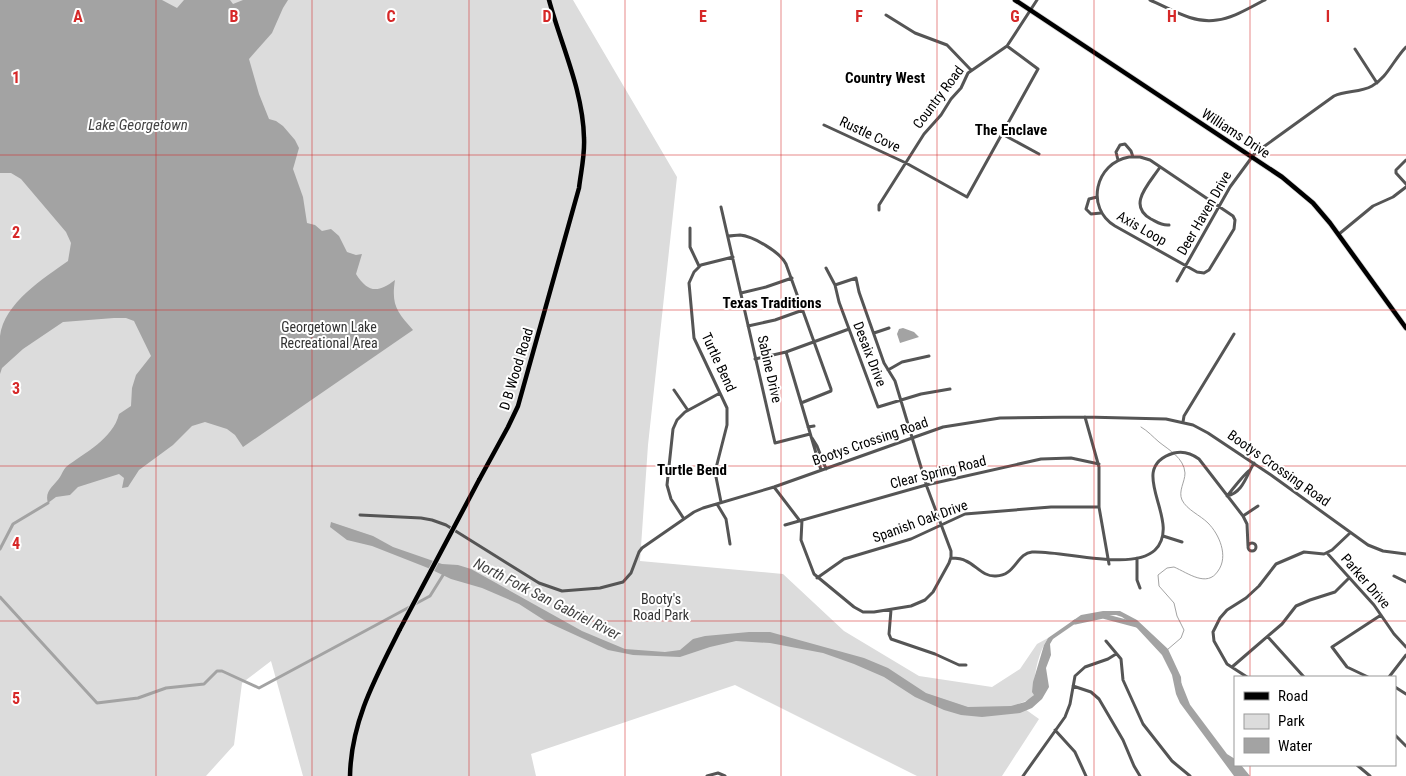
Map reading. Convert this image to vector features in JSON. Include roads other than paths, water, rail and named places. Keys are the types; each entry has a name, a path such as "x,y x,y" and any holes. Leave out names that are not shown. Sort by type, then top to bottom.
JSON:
{"main road":[{"name":"D B Wood Road","path":"350,776 357,723 374,681 518,406 579,188 584,156 581,109 549,0"},
{"name":"Williams Drive","path":"1015,0 1298,189 1313,203 1339,234 1406,328"}],"street":[{"name":"Country Road","path":"879,210 879,205 924,134 961,88 971,70 1007,46 1037,0"},
{"path":"1150,0 1188,17 1209,21 1227,18 1265,0"},
{"path":"886,15 914,34 947,45 971,70"},
{"path":"1007,46 1038,69 1002,134 1039,154"},
{"path":"1355,49 1377,83 1406,47"},
{"name":"Deer Haven Drive","path":"1177,281 1238,176 1262,147 1334,96 1344,92 1366,89 1377,83"},
{"name":"Rustle Cove","path":"824,125 906,163 967,197 1002,134"},
{"path":"1118,160 1116,152 1120,146 1125,144 1133,157"},
{"name":"Axis Loop","path":"1133,157 1147,159 1233,216 1234,228 1211,269 1206,272 1199,272 1186,266 1112,225 1101,213 1097,197 1098,186 1103,174 1109,166 1118,160 1133,157"},
{"path":"1339,234 1373,206 1393,197 1406,185 1396,173 1397,167 1406,160"},
{"path":"1160,167 1140,198 1138,205 1143,214 1162,225 1169,225"},
{"path":"1097,197 1089,199 1086,208 1092,214 1101,213"},
{"name":"Sabine Drive","path":"721,207 775,443 811,436"},
{"path":"690,228 690,248 699,266 732,257"},
{"path":"728,236 747,236 778,253 784,259 831,385 831,391 801,403"},
{"name":"Turtle Bend","path":"699,266 689,283 693,333 726,403 728,418 716,468 716,482 719,503 726,519 730,544"},
{"name":"Desaix Drive","path":"826,268 835,285 878,408 900,400 950,389"},
{"path":"741,293 792,278"},
{"path":"774,487 801,520 802,546 812,571 817,578 859,610 870,613 891,610 912,606 925,600 933,592 951,558 951,551 926,485 895,381 888,370 856,278 835,285"},
{"path":"748,326 775,320 803,310"},
{"path":"874,332 889,328"},
{"path":"755,359 786,352 849,329"},
{"path":"1182,422 1234,334"},
{"path":"786,352 821,470"},
{"path":"888,370 902,362 929,356"},
{"path":"674,390 688,409"},
{"path":"684,519 671,499 667,485 673,429 678,418 688,409 720,393"},
{"path":"1085,417 1087,430 1098,464 1099,507 1109,564"},
{"name":"Bootys Crossing Road","path":"360,515 420,518 439,522 539,583 555,590 571,591 600,588 619,584 626,580 634,568 642,548 699,510 774,487 943,427 1000,418 1085,417 1166,419 1193,425 1208,433 1254,463 1373,548 1406,554"},
{"path":"808,427 814,426"},
{"path":"811,436 826,468"},
{"path":"951,558 967,561 985,574 995,576 1008,573 1025,554 1030,552 1108,559 1136,558 1151,552 1163,536 1163,520 1152,479 1156,466 1169,455 1179,452 1191,454 1199,459 1243,516 1248,524 1248,546"},
{"name":"Clear Spring Road","path":"785,525 926,485 1050,458 1071,458 1098,464"},
{"path":"1227,496 1232,495 1238,490 1250,474 1254,463"},
{"path":"1243,516 1258,506"},
{"name":"Spanish Oak Drive","path":"817,578 844,559 911,539 941,526 960,515 972,512 1052,507 1099,507"},
{"path":"1246,676 1225,661 1212,636 1217,624 1227,610 1259,586 1276,564 1304,552 1321,555 1326,553 1350,533"},
{"path":"1163,536 1182,542"},
{"name":"Parker Drive","path":"1326,553 1374,605 1394,634 1406,647"},
{"path":"1136,558 1137,580 1140,588"},
{"path":"1394,576 1406,582"},
{"path":"1232,667 1282,624 1296,606 1335,592 1349,578"},
{"path":"891,610 889,634 892,640 934,654 959,665 966,665"},
{"path":"1366,676 1347,667 1332,647 1381,615"},
{"path":"1268,637 1303,676"},
{"path":"1106,641 1122,663 1123,680 1140,719 1172,761 1190,776"},
{"path":"1024,776 1067,712 1075,676 1085,667 1108,659 1116,654"},
{"path":"1390,676 1406,655"},
{"path":"1073,686 1091,692 1100,699 1123,740 1140,776"},
{"path":"1055,730 1075,752 1086,776"},
{"path":"1396,736 1406,746"},
{"path":"1358,766 1370,776"},
{"path":"707,776 718,773 725,776"}],"water":[{"name":"Lake Georgetown","path":"0,0 162,0 177,8 184,0 230,0 233,4 243,0 288,0 272,33 249,59 259,94 269,119 283,126 299,148 293,169 303,197 307,223 315,225 322,231 331,229 339,236 347,252 356,255 362,254 356,274 369,288 378,289 395,280 394,296 397,308 413,330 243,447 235,435 227,429 205,422 192,426 173,445 139,470 128,487 122,488 124,478 119,474 78,487 70,495 56,497 48,503 48,492 65,468 97,445 111,431 119,414 131,406 132,388 136,375 151,356 134,321 126,318 114,318 63,322 23,349 2,368 0,374 0,336 3,324 17,302 27,292 68,261 71,243 66,232 21,179 11,173 0,173"},
{"path":"903,328 914,332 919,337 900,343 897,334 899,329"},
{"path":"331,522 373,536 393,547 442,564 458,565 471,569 582,631 625,649 665,652 680,650 693,639 705,636 770,632 864,658 888,668 926,693 968,707 1011,706 1025,702 1034,695 1032,692 1033,682 1044,645 1048,638 1081,615 1103,611 1120,611 1137,620 1168,649 1181,677 1182,694 1227,754 1234,758 1234,766 1242,766 1250,776 1234,776 1180,703 1172,675 1162,655 1136,627 1116,615 1082,619 1053,639 1050,644 1051,655 1046,668 1049,687 1042,699 1032,708 1020,713 982,717 961,715 944,710 915,697 884,677 854,664 823,653 770,643 736,641 680,657 633,655 608,650 547,622 519,604 482,588 451,579 372,546 347,540 330,527"}],"waterway":[{"path":"1141,427 1182,463 1185,473 1181,493 1182,500 1187,507 1205,520 1216,533 1223,552 1221,565 1214,576 1203,579 1197,578 1174,567 1167,568 1158,575 1159,586 1174,603 1177,616 1184,630 1181,638 1167,650"},
{"path":"0,549 13,524 48,503"},
{"path":"0,597 97,703 138,698 166,688 204,684 217,671 222,671 259,688 430,596 445,572"},
{"name":"North Fork San Gabriel River","path":"1075,622 1103,616 1137,625"},
{"name":"North Fork San Gabriel River","path":"1179,684 1187,704"}],"district":[{"name":"Country West","path":"885,78"},
{"name":"The Enclave","path":"1011,130"},
{"name":"Texas Traditions","path":"772,303"},
{"name":"Turtle Bend","path":"692,470"}],"park label":[{"name":"Georgetown Lake Recreational Area","path":"329,336"},
{"name":"Booty's Road Park","path":"661,608"}]}
